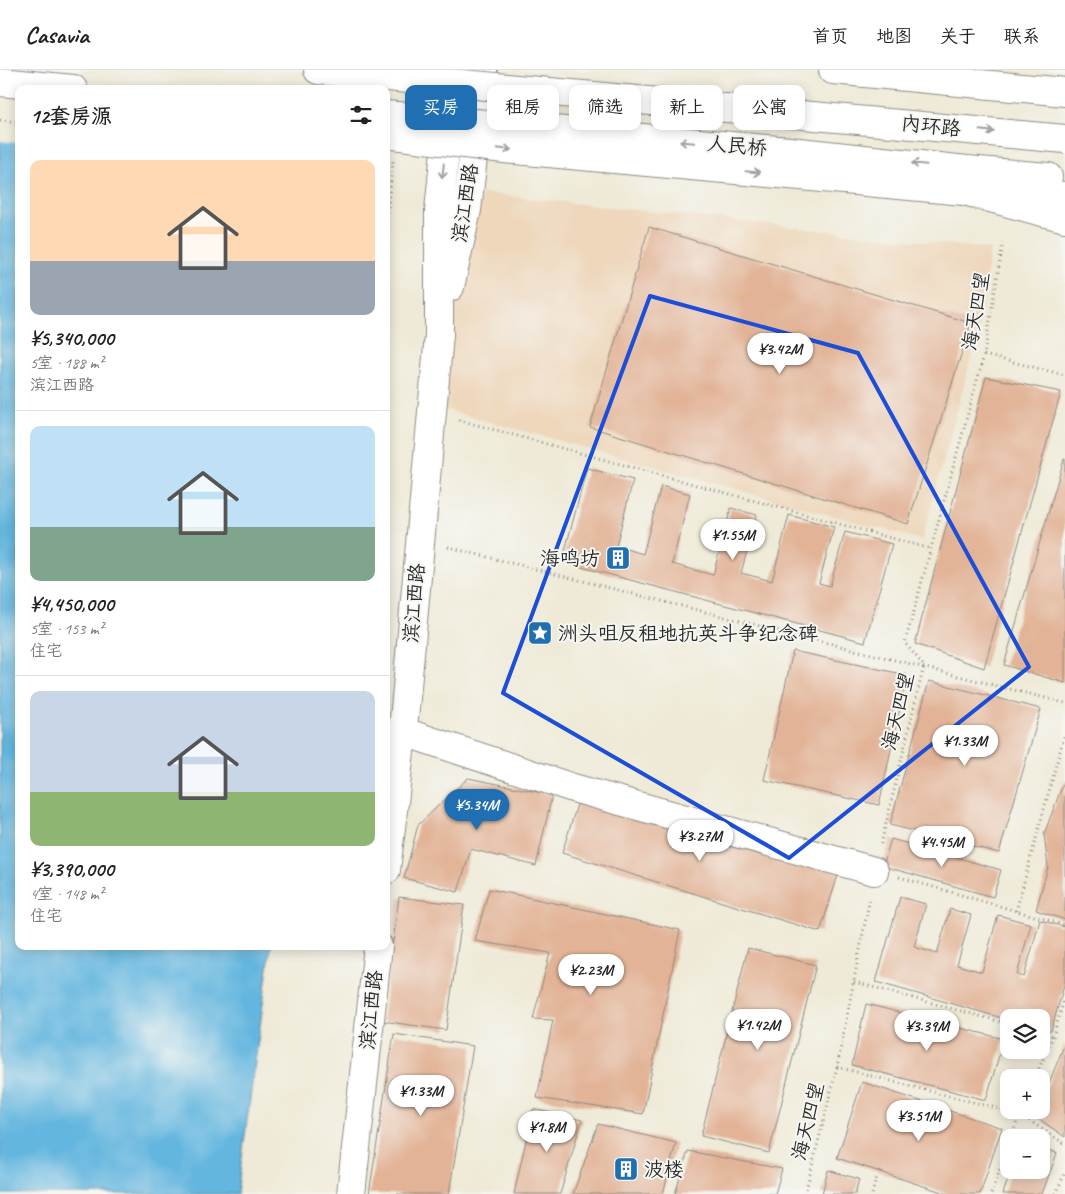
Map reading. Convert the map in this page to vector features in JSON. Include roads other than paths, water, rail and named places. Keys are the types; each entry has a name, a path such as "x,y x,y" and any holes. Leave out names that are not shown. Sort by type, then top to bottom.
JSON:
{"main road":[{"name":"内环路","path":"318,70 1065,139"},
{"name":"滨江西路","path":"390,835 402,731 439,335 439,210 453,70"},
{"name":"滨江西路","path":"439,335 467,210 482,70"},
{"path":"833,70 1065,92"},
{"path":"0,82 31,85"},
{"path":"0,99 15,100"},
{"name":"人民桥","path":"390,115 790,151 966,180"},
{"name":"人民桥","path":"390,146 504,149 966,180"},
{"path":"966,180 1065,165"},
{"path":"966,180 1065,178"},
{"path":"966,180 1065,196"},
{"path":"966,180 1065,218"},
{"path":"402,731 573,788 874,871"},
{"name":"滨江西路","path":"351,1194 378,950"}],"water":[{"path":"0,70 15,85 15,950 270,950 237,1194 0,1194"}],"place":[{"name":"海鸣坊","path":"618,558"},
{"name":"洲头咀反租地抗英斗争纪念碑","path":"540,633"},
{"name":"波楼","path":"626,1169"}]}
